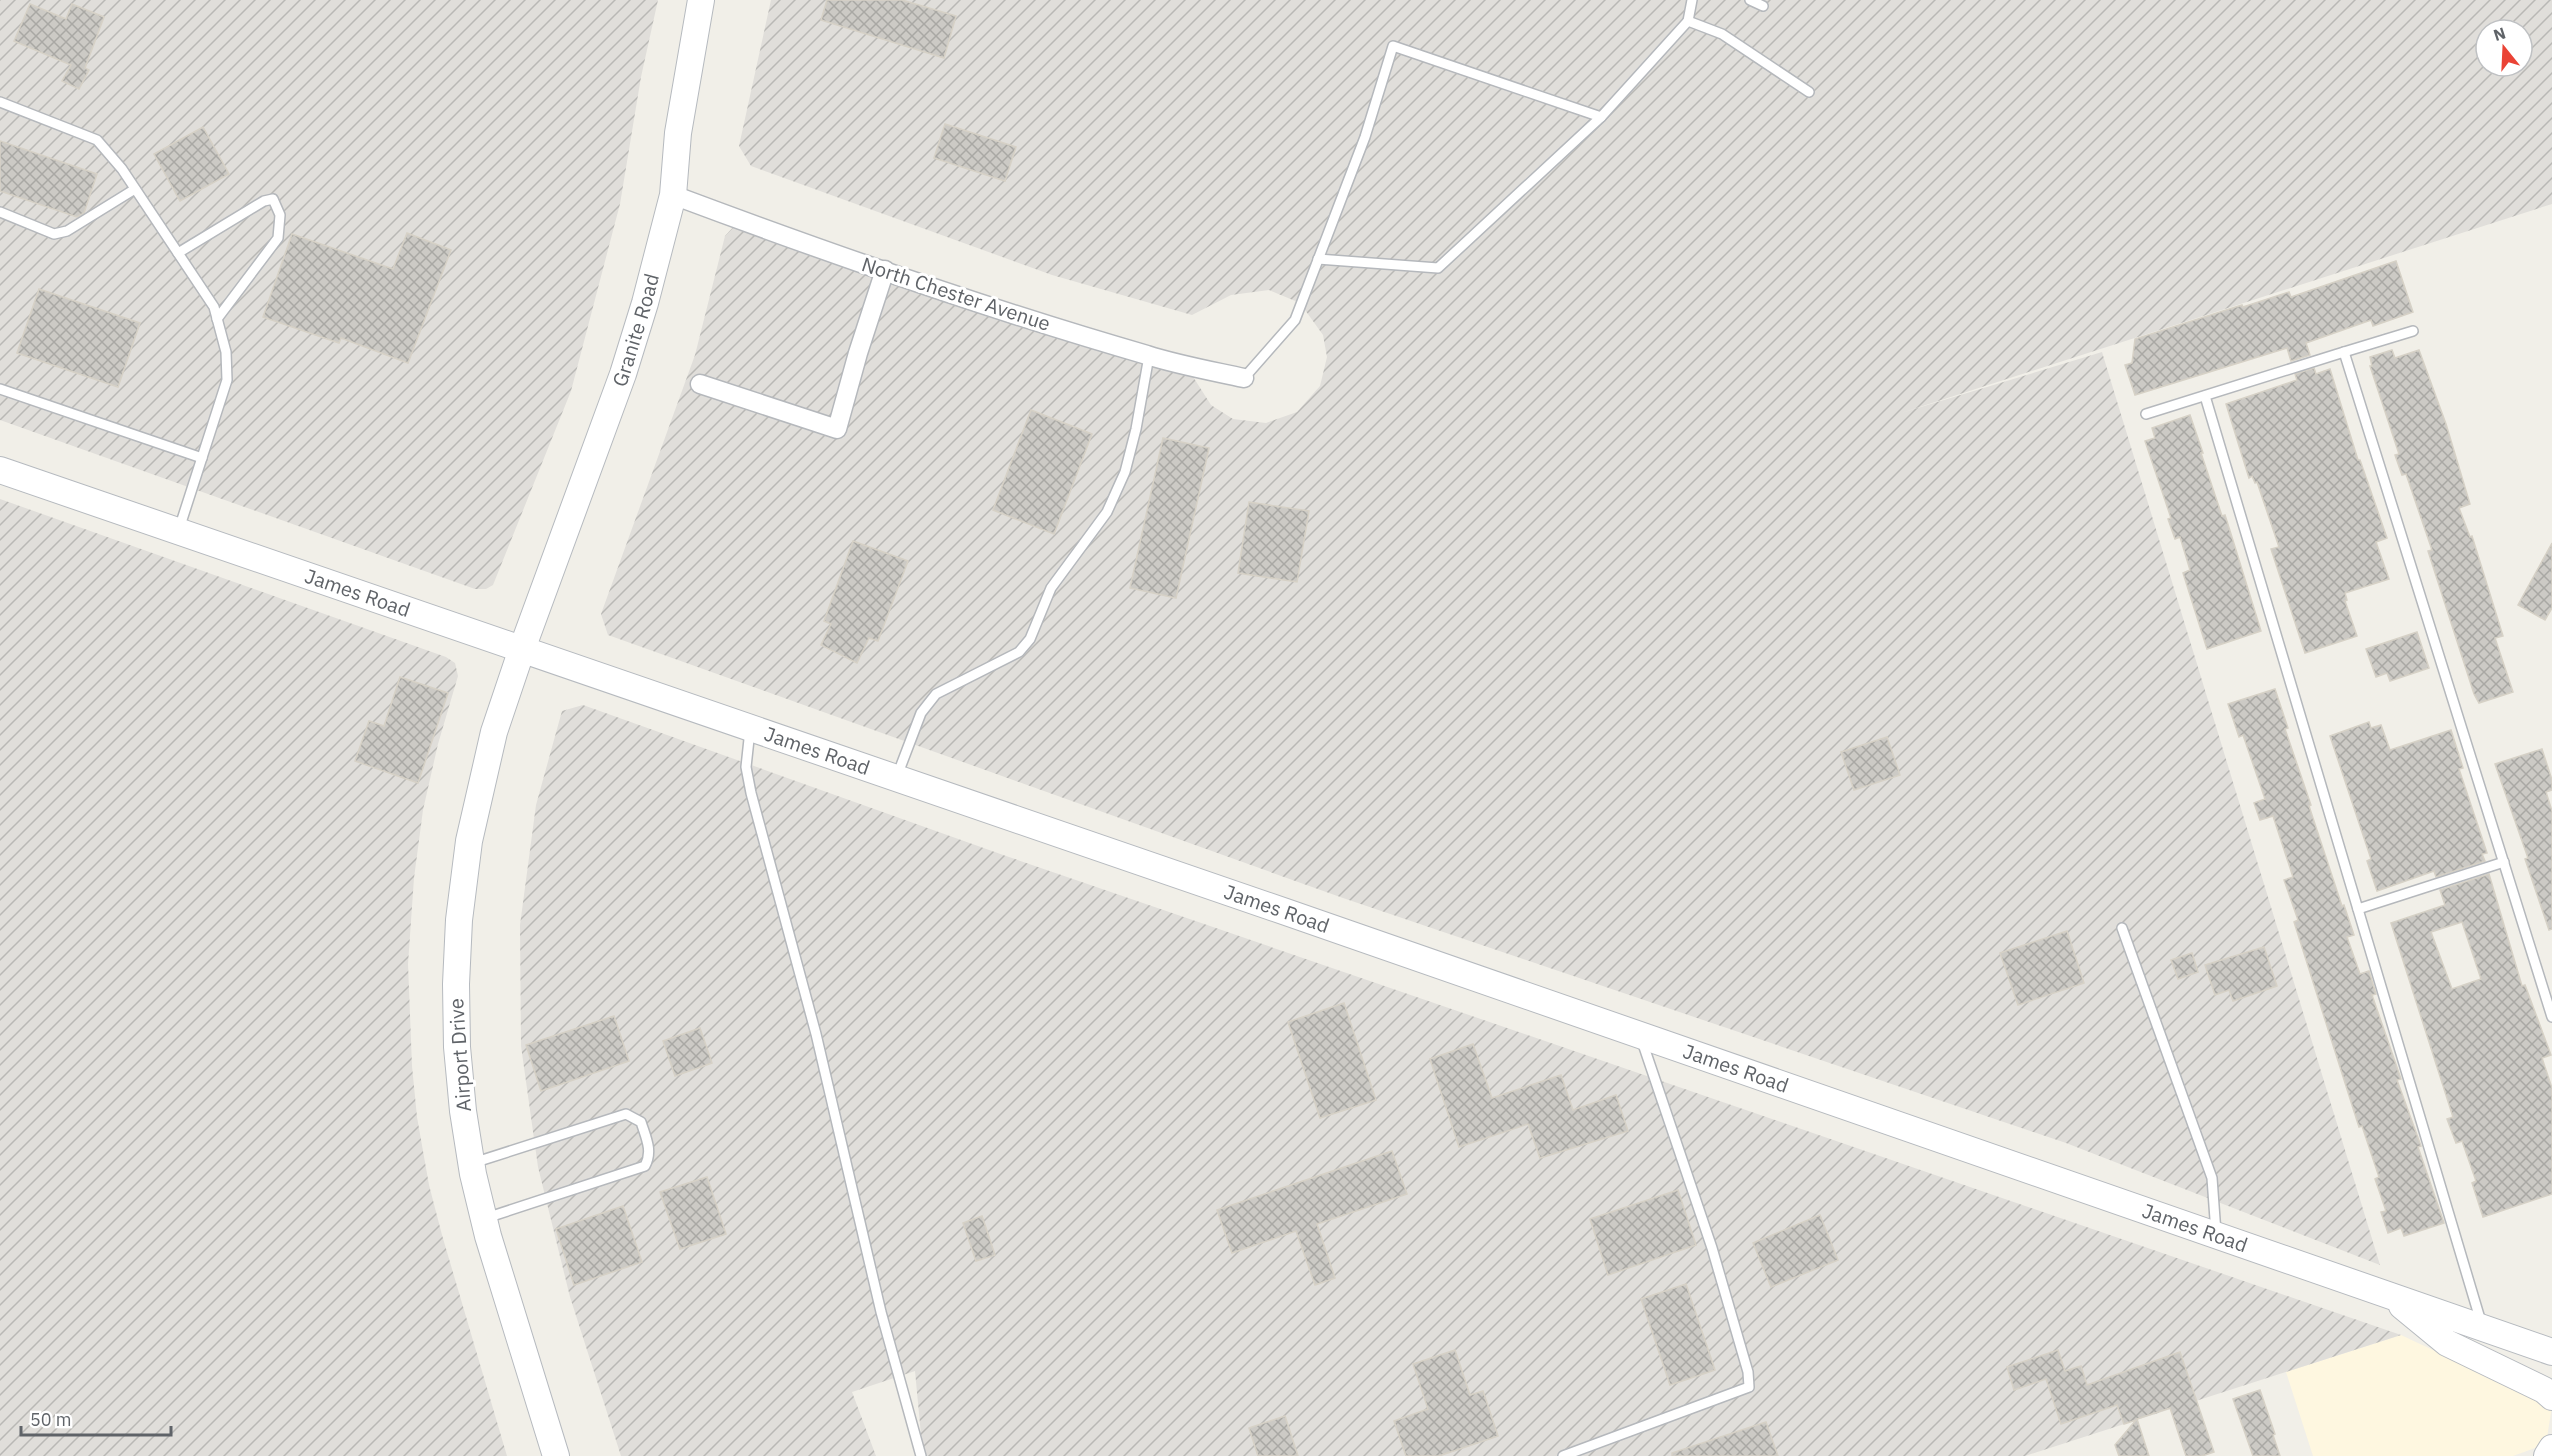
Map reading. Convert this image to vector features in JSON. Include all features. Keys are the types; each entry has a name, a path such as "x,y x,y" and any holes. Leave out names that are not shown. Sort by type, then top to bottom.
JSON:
{"main road":[{"name":"Granite Road","path":"522,649 623,374 645,303 673,195 678,133 701,0"},
{"name":"James Road","path":"0,470 1641,1035 2552,1352"},
{"name":"Airport Drive","path":"522,649 482,778 469,841 459,920 456,984 457,1047 463,1111 484,1218 556,1456"},
{"path":"2387,1295 2447,1343 2544,1390 2552,1397"},
{"path":"2547,1456 2552,1448"}],"street":[{"name":"North Chester Avenue","path":"673,195 781,236 1149,356 1244,378"},
{"path":"700,384 837,429 858,353 885,270"}],"lane":[{"path":"1318,259 1438,268 1601,117 1688,21 1692,0"},
{"path":"1750,0 1763,6"},
{"path":"1688,21 1722,34 1809,92"},
{"path":"1244,378 1295,320 1365,137 1393,46 1601,117"},
{"path":"0,102 97,140 122,169 214,307 226,352 226,380 178,531"},
{"path":"0,212 54,234 67,231 135,189"},
{"path":"178,253 264,201 273,199 280,215 278,238 217,319"},
{"path":"2146,414 2414,331"},
{"path":"2344,352 2552,1017"},
{"path":"896,778 921,713 936,694 1020,652 1030,639 1051,588 1107,513 1125,472 1134,440 1149,356"},
{"path":"0,389 202,458"},
{"path":"2205,396 2483,1328"},
{"path":"750,728 746,767 751,793 816,1034 881,1312 921,1456"},
{"path":"2358,909 2504,862"},
{"path":"2122,928 2212,1178 2216,1235"},
{"path":"1563,1456 1749,1387 1748,1372 1712,1248 1641,1035"},
{"path":"472,1164 626,1114 641,1122 650,1150 650,1158 645,1166 484,1218"}],"shaded area":[{"path":"0,0 658,0 641,77 620,204 571,391 493,585 486,589 475,589 0,420"},
{"path":"771,0 2552,0 2552,204 1901,413 2102,352 2380,1265 2066,1143 1343,898 608,635 601,614 695,355 725,236 736,224 1190,372 1211,405 1233,419 1266,423 1297,412 1320,386 1327,357 1323,335 1300,303 1269,290 1231,295 1192,315 1052,275 751,166 739,146"},
{"path":"0,499 446,657 455,663 458,676 438,744 423,810 414,878 408,964 412,1066 417,1117 429,1185 507,1456 0,1456"},
{"path":"583,705 1006,856 2401,1335 2025,1456 923,1456 915,1371 852,1392 876,1456 621,1456 570,1297 538,1167 521,1046 520,925 536,805 562,711"},
{"path":"2401,1335 2552,1406 2546,1444 2513,1456 2313,1456 2286,1372"}],"building":[{"path":"827,0 902,0 956,16 944,58 821,20"},
{"path":"30,4 66,19 72,4 104,17 85,68 89,70 79,89 62,81 71,65 14,41"},
{"path":"945,124 1016,147 1005,181 934,158"},
{"path":"203,127 229,174 180,201 154,154"},
{"path":"0,141 97,174 84,213 77,217 0,191"},
{"path":"407,233 451,250 408,363 341,338 339,343 263,317 292,234 393,269"},
{"path":"2396,261 2413,312 2373,326 2371,320 2306,343 2310,355 2291,361 2287,348 2135,395 2125,365 2132,363 2135,339 2289,292 2291,297"},
{"path":"39,289 140,323 118,387 17,353"},
{"path":"2392,350 2395,358 2419,350 2446,424 2470,504 2459,508 2470,537 2472,536 2503,636 2495,638 2513,692 2479,703 2474,694 2428,551 2432,550 2406,474 2402,475 2395,455 2399,454 2370,366 2372,366 2370,357"},
{"path":"2314,368 2316,374 2330,369 2358,460 2360,460 2387,538 2376,542 2389,579 2345,593 2347,600 2345,601 2357,636 2305,653 2271,549 2279,547 2257,482 2255,483 2252,476 2249,478 2226,404 2297,380 2295,374"},
{"path":"1031,410 1092,434 1054,534 993,510"},
{"path":"2190,415 2222,516 2225,515 2261,631 2207,649 2183,573 2190,570 2180,537 2175,539 2168,519 2171,518 2145,441 2155,438 2152,428"},
{"path":"1163,438 1209,448 1176,598 1130,588"},
{"path":"1249,502 1309,511 1297,582 1238,573"},
{"path":"853,541 908,561 878,641 869,638 857,663 821,645 831,624 824,621"},
{"path":"2552,543 2552,608 2545,620 2518,605"},
{"path":"2417,632 2429,668 2390,681 2387,673 2376,677 2366,649"},
{"path":"400,677 448,693 418,783 355,761 369,721 384,726"},
{"path":"2275,689 2288,728 2285,729 2311,805 2309,806 2354,935 2347,937 2360,974 2369,971 2376,994 2372,995 2401,1079 2397,1080 2421,1146 2418,1147 2444,1223 2404,1236 2401,1228 2388,1233 2381,1212 2386,1211 2375,1179 2379,1177 2362,1126 2359,1127 2294,922 2298,920 2284,880 2293,877 2273,816 2260,820 2254,803 2265,799 2243,735 2239,737 2228,704"},
{"path":"2369,722 2371,728 2381,725 2390,750 2451,730 2463,768 2459,769 2487,853 2482,854 2485,861 2436,877 2434,871 2377,891 2367,861 2371,859 2330,736"},
{"path":"1887,737 1900,775 1854,790 1841,752"},
{"path":"2542,749 2552,780 2552,790 2546,792 2552,811 2552,929 2549,930 2525,859 2528,858 2495,764"},
{"path":"2489,874 2522,986 2525,985 2551,1055 2542,1058 2552,1088 2552,1194 2483,1217 2472,1183 2476,1181 2462,1141 2456,1143 2447,1119 2453,1117 2391,923 2445,905 2440,890","holes":["2462,922 2481,979 2452,989 2431,932"]},
{"path":"2067,931 2084,983 2018,1005 2000,953"},
{"path":"2264,947 2277,986 2233,1001 2229,990 2215,995 2205,965"},
{"path":"2192,953 2198,972 2178,979 2171,960"},
{"path":"1344,1003 1376,1100 1320,1118 1288,1022"},
{"path":"614,1016 629,1061 541,1091 526,1045"},
{"path":"700,1028 712,1063 675,1076 663,1041"},
{"path":"1473,1044 1492,1098 1561,1075 1573,1110 1616,1095 1628,1131 1540,1158 1528,1124 1459,1147 1430,1059"},
{"path":"1392,1151 1407,1194 1317,1224 1335,1278 1315,1285 1296,1231 1232,1253 1217,1210"},
{"path":"707,1177 726,1234 680,1249 660,1192"},
{"path":"1678,1190 1696,1245 1608,1275 1590,1219"},
{"path":"623,1206 642,1262 574,1285 556,1229"},
{"path":"1820,1215 1838,1260 1771,1287 1753,1243"},
{"path":"982,1216 995,1255 976,1261 963,1223"},
{"path":"1686,1284 1715,1370 1670,1385 1641,1299"},
{"path":"1455,1350 1470,1395 1483,1391 1498,1436 1439,1456 1406,1456 1394,1421 1428,1409 1413,1364"},
{"path":"2058,1350 2065,1371 2081,1366 2087,1385 2180,1352 2214,1452 2202,1456 2186,1456 2170,1408 2137,1419 2149,1456 2119,1456 2115,1445 2136,1420 2124,1424 2117,1405 2061,1424 2046,1379 2014,1390 2007,1367"},
{"path":"2260,1390 2280,1456 2253,1456 2233,1399"},
{"path":"1285,1416 1298,1456 1258,1456 1249,1428"},
{"path":"1766,1422 1778,1456 1672,1456 1672,1453"}]}
